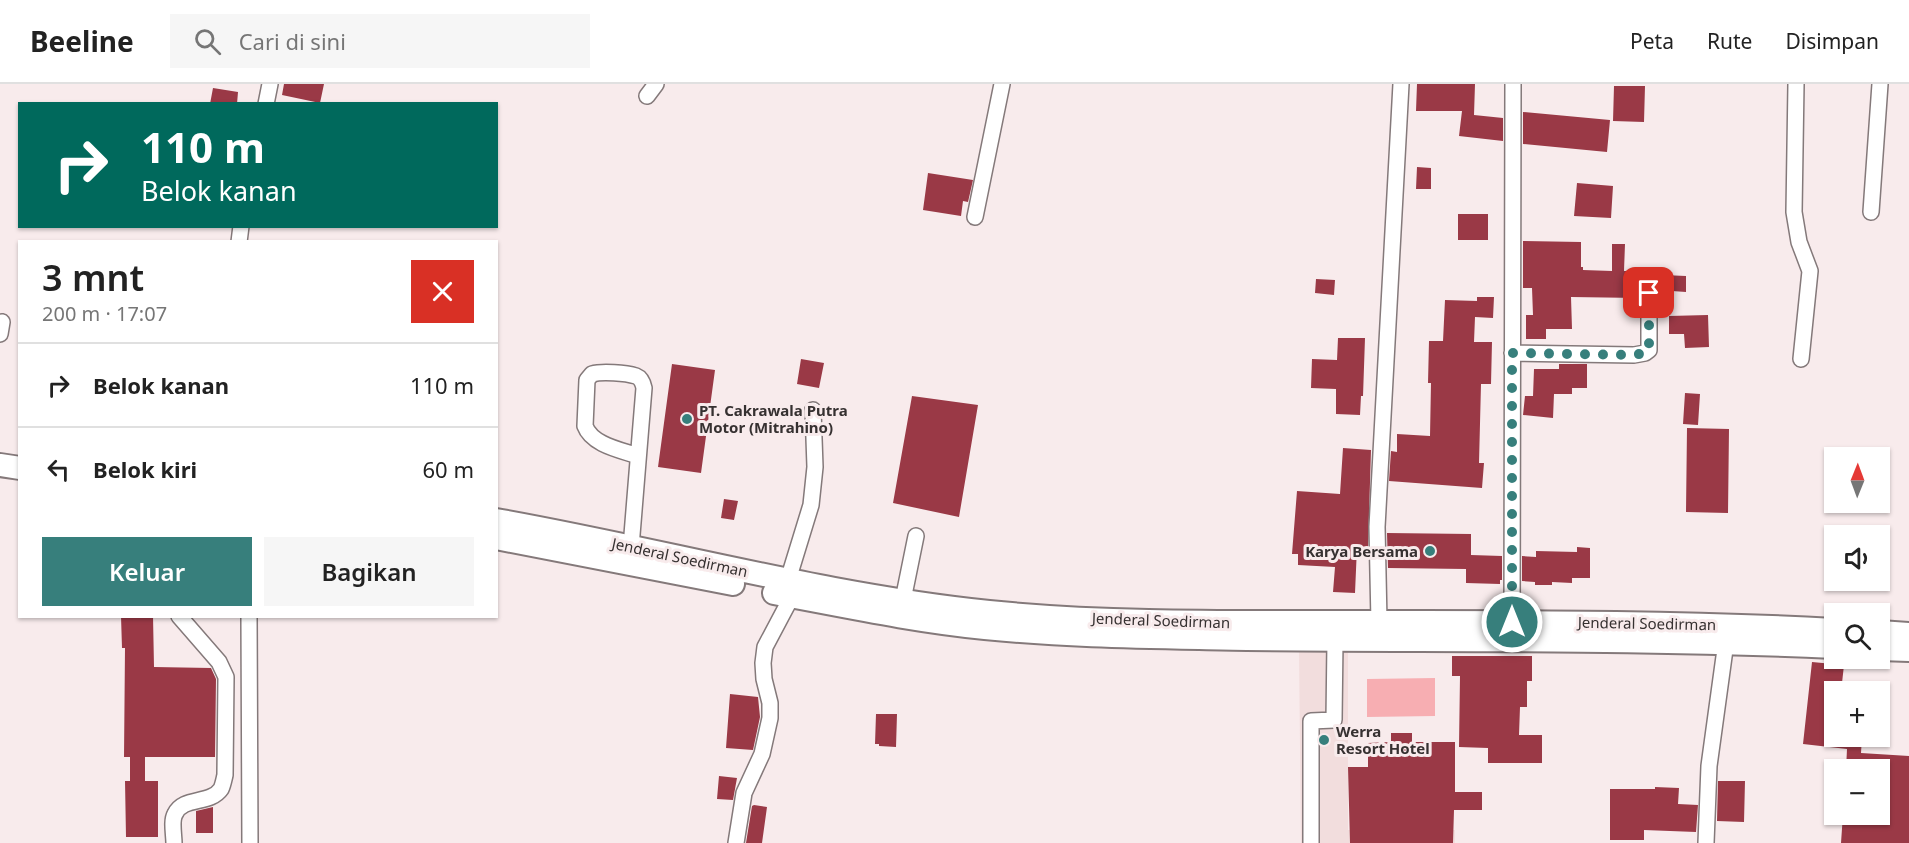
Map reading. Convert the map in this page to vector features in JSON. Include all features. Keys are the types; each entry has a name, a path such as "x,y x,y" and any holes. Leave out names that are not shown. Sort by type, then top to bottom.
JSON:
{"highway":[{"path":"0,450 18,453"},
{"path":"0,465 18,468"},
{"name":"Jenderal Soedirman","path":"498,520 631,547 893,616 987,628 1184,638 1335,641 1726,642 1824,647"},
{"name":"Jenderal Soedirman","path":"498,537 790,588 989,612 1185,621 1725,624 1824,629"},
{"path":"1890,633 1909,634"},
{"path":"1890,649 1909,650"}],"street":[{"path":"266,102 270,84"},
{"path":"975,217 1002,84"},
{"path":"1379,622 1377,527 1401,84"},
{"path":"1512,622 1513,84"},
{"path":"1796,84 1794,212 1797,236 1808,264 1810,278 1801,359"},
{"path":"1871,212 1880,84"},
{"path":"1512,353 1634,355 1645,353 1649,350 1649,293"},
{"path":"631,547 645,388 637,377 600,372 592,374 587,380 585,426 588,432 599,441 638,456"},
{"path":"736,843 744,793 762,754 770,718 770,703 764,679 765,647 790,588 812,505 815,467 813,410"},
{"path":"903,600 916,536"},
{"path":"174,843 174,815 179,808 212,797 221,788 225,775 226,677 219,662 181,618"},
{"path":"249,618 250,843"},
{"path":"1311,843 1311,721 1334,720 1335,641"},
{"path":"1706,843 1710,754 1726,642"}],"shaded area":[{"name":"Werra Resort Hotel","path":"1299,650 1348,651 1348,830 1455,830 1455,843 1301,843"},
{"path":"1435,678 1435,716 1367,717 1367,679"}],"building":[{"path":"284,84 324,84 320,102 282,95"},
{"path":"1417,84 1475,84 1474,115 1503,118 1503,141 1459,136 1462,111 1416,111"},
{"path":"1614,86 1645,86 1644,122 1613,121"},
{"path":"213,88 238,92 237,102 210,102"},
{"path":"1523,112 1610,120 1607,152 1523,144"},
{"path":"1417,167 1431,168 1431,189 1416,189"},
{"path":"928,173 973,180 968,202 963,201 961,216 923,210"},
{"path":"1577,183 1613,186 1611,218 1574,216"},
{"path":"1458,214 1488,214 1488,240 1458,240"},
{"path":"1523,241 1581,242 1583,270 1612,271 1612,244 1625,244 1624,271 1686,276 1686,292 1658,290 1654,285 1648,283 1641,288 1639,298 1571,297 1572,329 1546,329 1546,339 1526,339 1526,315 1533,315 1532,288 1523,288"},
{"path":"1316,279 1335,280 1334,295 1315,293"},
{"path":"1477,297 1494,297 1493,318 1475,317 1474,342 1492,342 1491,384 1481,384 1479,463 1484,463 1482,488 1389,481 1391,451 1397,452 1397,434 1430,436 1429,341 1443,341 1445,300 1477,301"},
{"path":"1708,315 1709,347 1685,348 1684,334 1669,334 1669,316"},
{"path":"1338,338 1365,338 1360,415 1336,414 1336,389 1311,388 1312,359 1337,360"},
{"path":"801,359 824,363 819,388 797,384"},
{"name":"PT. Cakrawala Putra Motor (Mitrahino)","path":"672,364 715,370 701,473 658,467"},
{"path":"1559,364 1587,364 1587,388 1572,388 1572,394 1554,394 1553,418 1523,415 1525,396 1533,396 1534,369 1559,369"},
{"path":"1685,393 1700,394 1698,425 1683,424"},
{"path":"912,396 978,405 959,517 893,503"},
{"path":"1687,428 1729,429 1728,513 1686,512"},
{"path":"1343,448 1371,450 1368,548 1357,547 1355,593 1333,592 1335,567 1298,565 1298,554 1292,554 1297,491 1340,494"},
{"path":"724,499 738,501 734,520 721,518"},
{"name":"Karya Bersama","path":"1387,533 1471,534 1471,555 1502,556 1502,580 1500,584 1466,583 1466,569 1388,568"},
{"path":"1577,547 1590,548 1590,578 1572,578 1572,583 1552,582 1552,585 1535,585 1535,582 1522,581 1522,556 1536,557 1536,551 1577,552"},
{"path":"121,618 153,618 154,667 211,668 216,679 215,757 145,757 145,781 158,781 158,837 126,837 125,781 130,781 130,757 124,757 125,648 122,648"},
{"path":"1452,656 1532,656 1532,681 1527,681 1527,707 1520,707 1519,735 1542,735 1542,763 1488,763 1488,748 1459,747 1460,676 1452,676"},
{"path":"1812,662 1824,663 1824,669 1844,669 1842,681 1824,681 1824,746 1803,744"},
{"path":"730,694 758,697 760,717 753,750 726,748"},
{"path":"876,714 897,714 896,747 875,744"},
{"path":"1391,733 1412,733 1412,742 1455,742 1455,792 1482,792 1482,810 1454,810 1453,843 1350,843 1348,767 1368,767 1368,743 1391,742"},
{"path":"1829,747 1861,747 1861,753 1909,756 1909,843 1841,843 1842,825 1890,825 1890,759 1847,759 1847,749"},
{"path":"719,776 737,778 733,800 717,799"},
{"path":"1718,781 1745,781 1744,822 1717,821"},
{"path":"1655,787 1679,788 1678,804 1698,805 1696,832 1644,830 1644,840 1610,840 1610,789 1655,789"},
{"path":"752,806 767,807 762,843 746,843"},
{"path":"213,807 213,833 196,833 196,811"}],"place":[{"name":"PT. Cakrawala Putra Motor (Mitrahino)","path":"687,419"},
{"name":"Karya Bersama","path":"1430,551"},
{"name":"Werra Resort Hotel","path":"1324,740"}],"route":[{"path":"1512,622 1512,353 1634,355 1645,353 1649,350 1649,293"}]}
